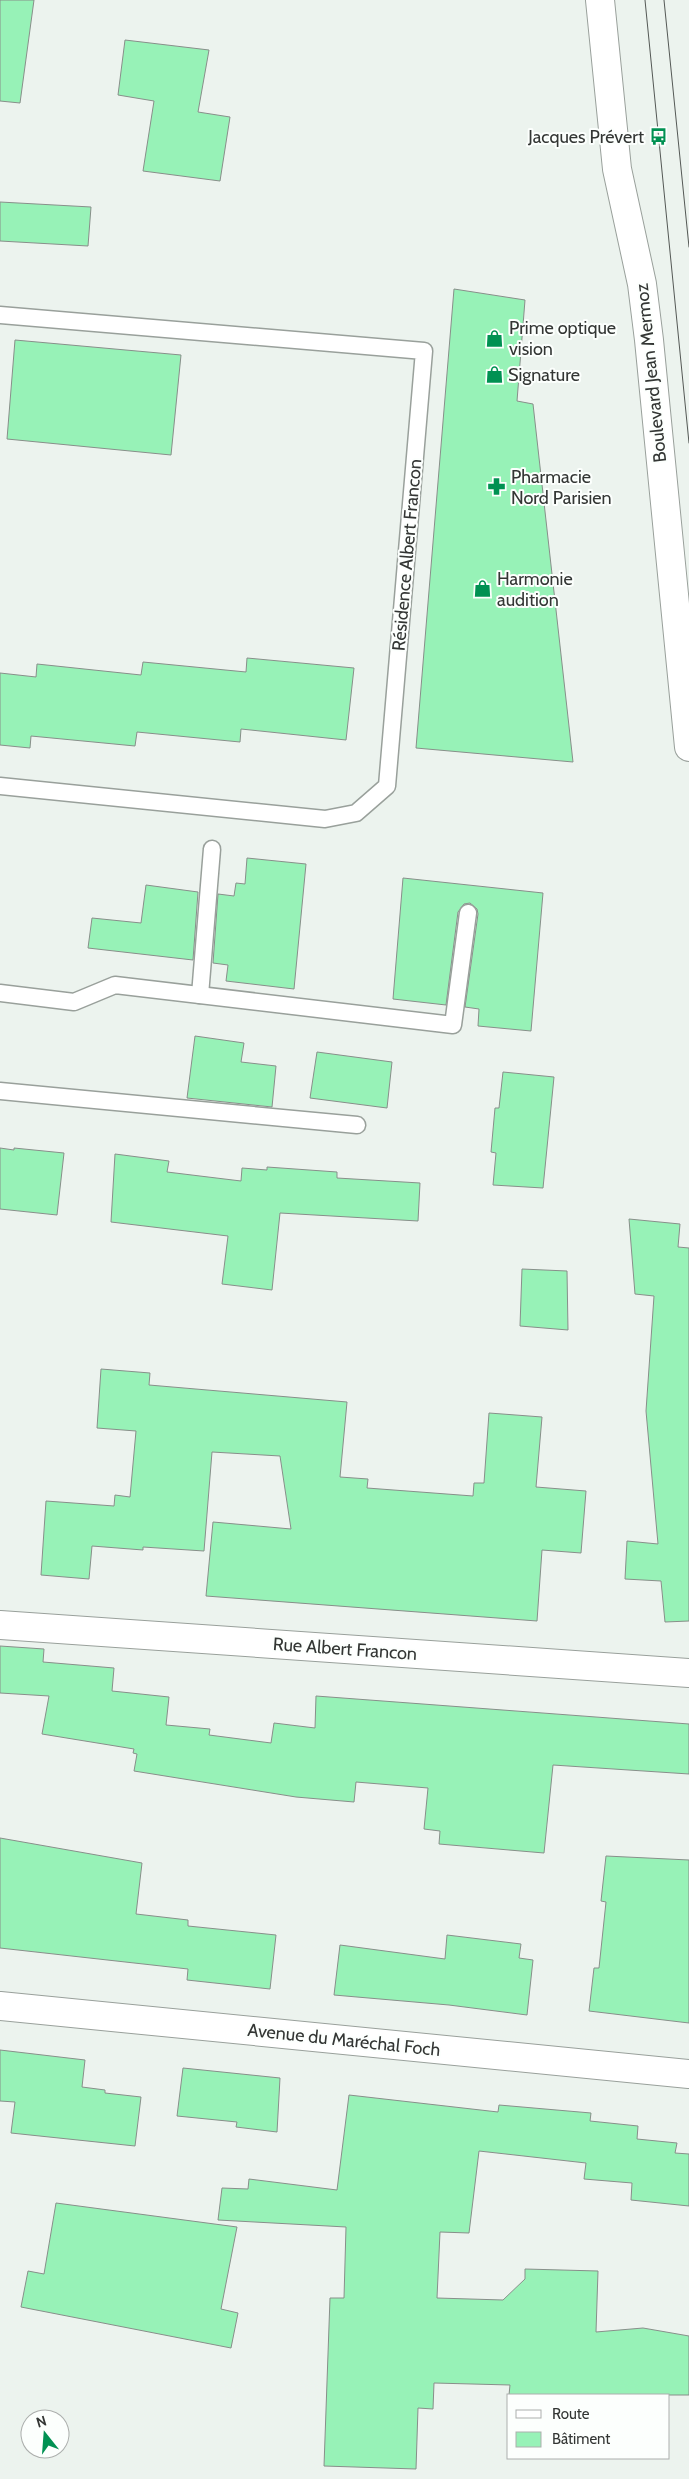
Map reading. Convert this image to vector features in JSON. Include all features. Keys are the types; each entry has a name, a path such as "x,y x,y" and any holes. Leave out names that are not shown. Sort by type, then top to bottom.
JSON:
{"street":[{"name":"Boulevard Jean Mermoz","path":"600,0 617,169 642,284 649,340 689,747"},
{"name":"Rue Albert Francon","path":"0,1625 689,1673"},
{"name":"Avenue du Maréchal Foch","path":"0,2006 689,2074"}],"lane":[{"name":"Résidence Albert Francon","path":"0,315 424,351 387,786 356,813 325,819 0,786"},
{"path":"200,995 212,849"},
{"path":"0,993 74,1002 115,985 453,1025 468,912"},
{"path":"0,1091 357,1125"}],"building":[{"path":"0,0 34,0 20,103 0,101"},
{"path":"125,40 209,50 198,112 230,117 220,181 143,171 154,101 118,95"},
{"path":"0,202 91,207 88,246 0,241"},
{"path":"454,289 525,300 517,401 533,404 573,762 416,748"},
{"path":"15,340 181,355 171,455 7,439"},
{"path":"247,658 354,668 346,740 241,729 240,742 137,732 135,746 31,736 30,748 0,745 0,673 36,677 37,664 141,675 143,662 246,672"},
{"path":"247,858 306,864 294,989 226,981 228,965 213,963 218,894 234,896 236,883 245,884"},
{"path":"403,878 543,893 531,1031 478,1026 479,1009 465,1007 478,914 477,909 470,903 464,904 458,912 446,1005 393,999"},
{"path":"146,885 198,892 193,960 88,948 92,918 141,923"},
{"path":"195,1036 244,1043 241,1062 276,1066 272,1107 187,1098"},
{"path":"317,1052 392,1062 387,1108 310,1098"},
{"path":"503,1072 554,1077 543,1188 493,1185 496,1153 491,1152 495,1108 499,1108"},
{"path":"0,1148 64,1153 57,1215 0,1209"},
{"path":"115,1154 169,1161 167,1172 241,1181 242,1168 267,1170 267,1167 337,1172 337,1178 420,1183 418,1221 280,1213 272,1290 222,1284 228,1236 111,1222"},
{"path":"629,1219 680,1224 678,1247 689,1248 689,1621 665,1622 661,1581 625,1579 627,1541 658,1544 646,1411 654,1296 635,1294"},
{"path":"522,1269 567,1271 568,1330 520,1326"},
{"path":"101,1369 150,1373 149,1385 347,1402 340,1477 368,1479 367,1488 473,1496 474,1483 484,1483 489,1413 542,1417 536,1487 586,1491 581,1553 542,1550 537,1621 206,1596 213,1522 291,1529 280,1456 212,1452 204,1551 143,1547 143,1550 92,1546 89,1579 41,1575 46,1501 114,1506 115,1495 130,1497 136,1431 97,1428"},
{"path":"0,1646 44,1649 43,1662 114,1668 112,1691 169,1697 166,1725 210,1729 209,1735 271,1743 274,1723 315,1728 316,1696 689,1724 689,1774 553,1765 544,1853 439,1844 440,1831 424,1829 428,1788 356,1782 354,1802 296,1797 134,1771 137,1754 133,1753 134,1749 42,1734 49,1696 0,1693"},
{"path":"0,1838 142,1863 136,1914 188,1920 188,1926 276,1935 270,1989 187,1980 188,1969 0,1948"},
{"path":"606,1856 689,1860 689,2023 589,2011 594,1968 599,1968 606,1902 601,1901"},
{"path":"447,1935 521,1944 519,1958 533,1960 527,2015 449,2005 334,1995 340,1945 445,1959"},
{"path":"0,2050 85,2060 82,2087 105,2090 105,2093 141,2097 135,2146 11,2133 15,2102 0,2101"},
{"path":"183,2068 280,2078 277,2132 236,2127 237,2122 177,2116"},
{"path":"349,2095 498,2112 499,2105 591,2113 590,2121 638,2126 637,2139 677,2143 675,2153 689,2154 689,2206 631,2200 632,2183 584,2179 586,2163 479,2151 469,2233 440,2232 437,2298 503,2300 525,2279 525,2269 598,2271 596,2332 643,2328 689,2336 689,2395 509,2394 510,2385 434,2383 433,2409 418,2408 416,2469 324,2466 330,2298 344,2298 346,2227 218,2220 222,2188 248,2189 249,2179 337,2190"},
{"path":"56,2203 237,2227 221,2309 238,2313 231,2348 21,2307 28,2271 44,2274"}],"tram line":[{"path":"645,0 689,443"},
{"path":"664,0 689,247"}],"place":[{"name":"Jacques Prévert","path":"658,137"},
{"name":"Prime optique vision","path":"495,338"},
{"name":"Signature","path":"494,375"},
{"name":"Pharmacie Nord Parisien","path":"497,487"},
{"name":"Harmonie audition","path":"483,589"}]}
